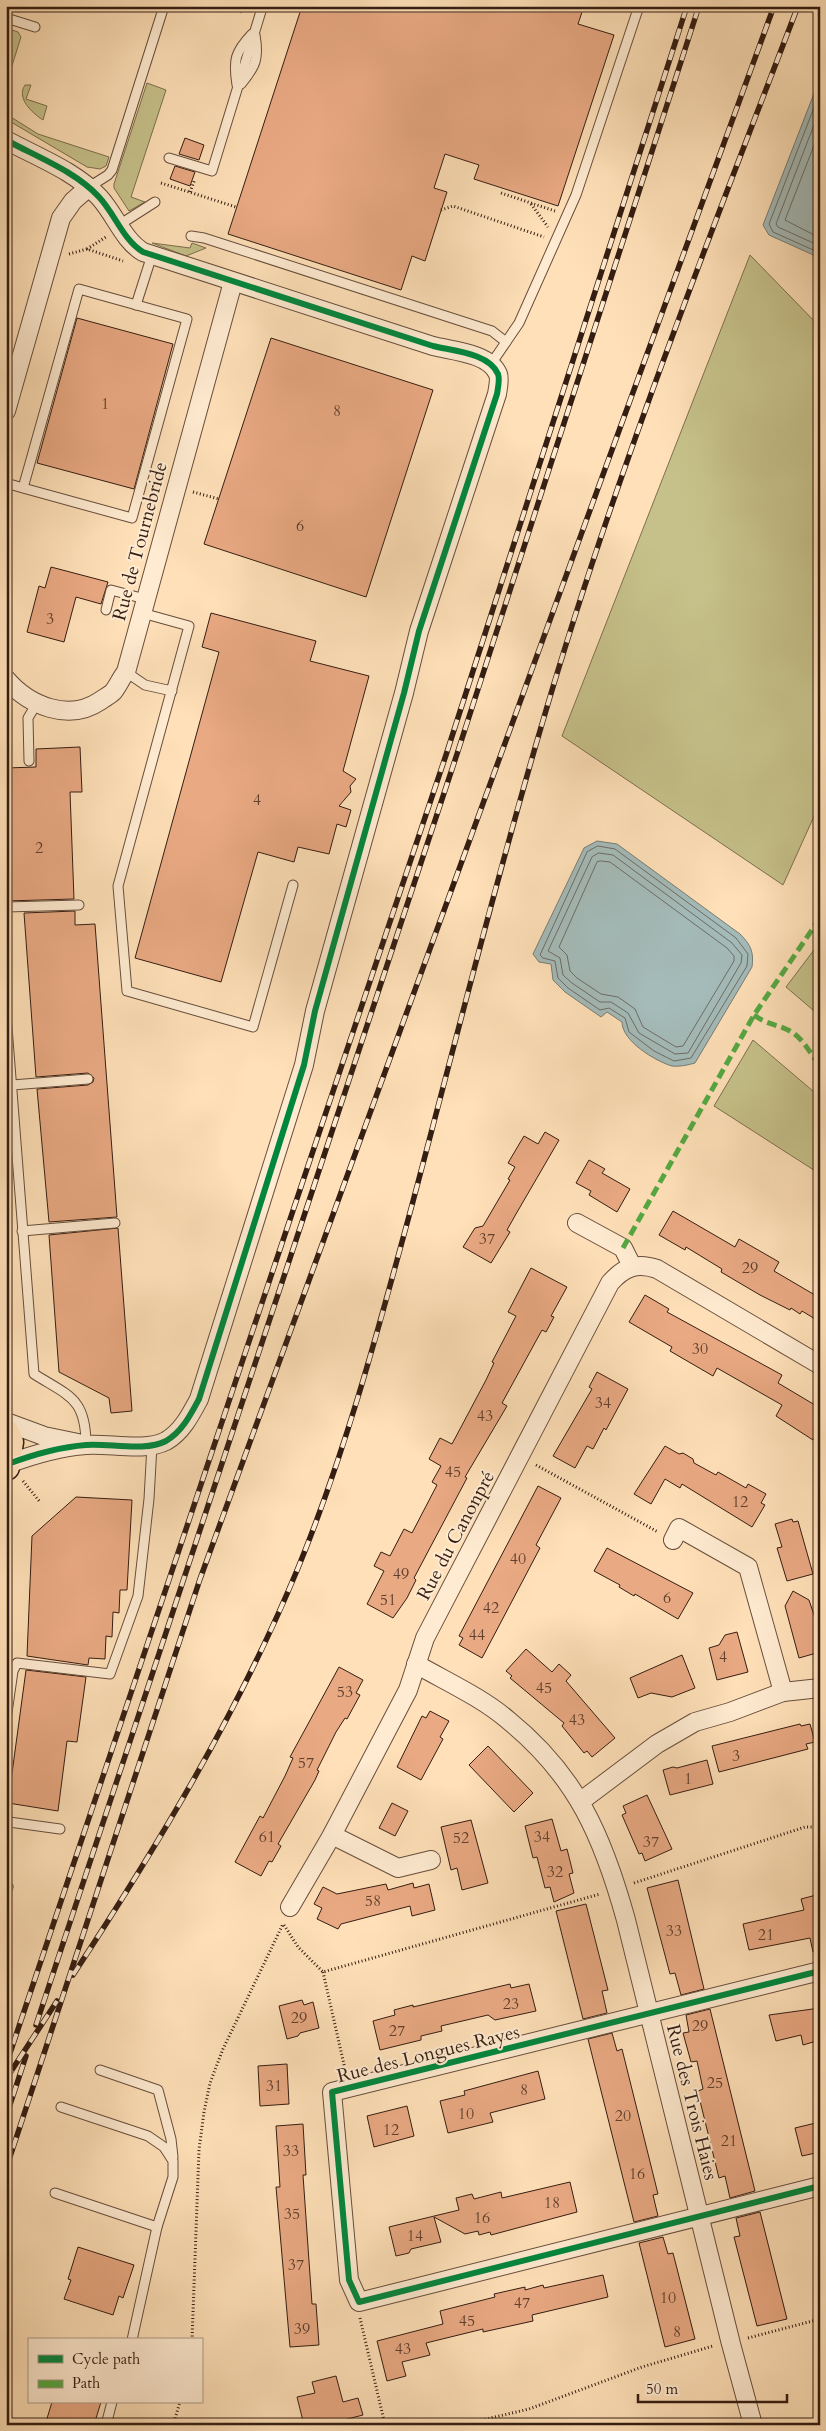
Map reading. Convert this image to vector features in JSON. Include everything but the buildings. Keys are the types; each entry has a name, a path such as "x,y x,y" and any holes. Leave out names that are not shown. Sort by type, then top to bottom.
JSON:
{"main road":[{"path":"6,1433 10,1442 11,1469"}],"street":[{"path":"6,140 88,187 100,198 139,249 233,282 433,346 475,356 491,364 499,376 497,394 419,630 404,693 315,1011 304,1065 199,1399 180,1428 166,1440 152,1445 86,1445 44,1453 11,1469"},
{"path":"6,411 61,218 73,201 88,187"},
{"name":"Rue de Tournebride","path":"6,679 17,692 37,703 72,712 90,708 112,693 126,672 233,282"},
{"path":"577,1223 623,1248 632,1266 644,1264 657,1270 820,1365"},
{"name":"Rue du Canonpré","path":"290,1907 332,1834 408,1690 425,1638 610,1283 619,1273 632,1266"},
{"path":"6,1422 44,1436 86,1445"},
{"path":"673,1540 679,1528 748,1567 783,1692"},
{"name":"Rue des Trois Haies","path":"416,1664 481,1701 508,1719 552,1765 581,1801 607,1858 649,2012 731,2344 754,2425"},
{"path":"581,1801 657,1744 695,1722 730,1712 783,1692 820,1688"},
{"path":"332,1834 398,1868 431,1860"},
{"name":"Rue des Longues Rayes","path":"358,2302 349,2280 332,2092 820,1971"},
{"path":"358,2302 820,2186"}],"lane":[{"path":"88,187 108,176 112,170 164,6"},
{"path":"169,158 212,171 262,8 256,6"},
{"path":"491,364 519,323 576,195 639,6"},
{"path":"6,18 35,27"},
{"path":"119,225 155,202"},
{"path":"191,236 204,238 492,331 506,342"},
{"path":"136,305 152,255"},
{"path":"6,483 24,488 132,518 188,319 79,289 24,488"},
{"path":"106,610 111,590 190,626 118,886 126,992 253,1028 293,885"},
{"path":"126,672 145,685 172,692"},
{"path":"29,761 28,718 37,703"},
{"path":"6,907 79,905"},
{"path":"6,1014 34,1374 73,1399 79,1406 86,1425 86,1445"},
{"path":"12,1085 88,1079"},
{"path":"22,1231 115,1223"},
{"path":"6,1720 13,1671 18,1663 110,1674 138,1596 149,1499 152,1445"},
{"path":"6,1815 9,1822 60,1830"},
{"path":"6,1886 8,1887 6,1893"},
{"path":"100,2070 158,2090 171,2139 173,2177 157,2227 132,2338"},
{"path":"61,2107 148,2136 164,2147 173,2161"},
{"path":"56,2192 157,2227"},
{"path":"106,2425 111,2404"}],"path":[{"path":"228,6 242,12"},
{"path":"161,183 236,207"},
{"path":"501,193 559,212"},
{"path":"530,203 556,240"},
{"path":"441,210 453,206 556,240"},
{"path":"176,487 219,499"},
{"path":"520,1457 673,1540"},
{"path":"11,1469 40,1502"},
{"path":"323,1972 617,1889 806,1827 820,1827"},
{"path":"192,2338 200,2135 210,2083 223,2049 283,1923 298,1947 323,1972 349,2087"},
{"path":"358,2302 361,2330 385,2425"},
{"path":"461,2425 528,2409 642,2367 714,2346 731,2344 820,2319"},
{"path":"173,2425 179,2404"}],"shaded area":[{"path":"6,28 18,32 21,37 10,72 6,49"},
{"path":"147,83 166,90 131,197 145,202 129,211 114,188 114,184"},
{"path":"25,85 31,85 26,99 47,106 43,120 30,109 24,100 22,95"},
{"path":"6,114 38,134 109,157 106,166 100,169 87,167 6,119"},
{"path":"152,243 190,248 192,243 206,248 186,256"},
{"path":"750,255 820,327 820,803 783,885 562,736"},
{"path":"820,942 820,1016 786,987"},
{"path":"753,1040 820,1097 820,1174 714,1106"}],"water":[{"path":"820,78 820,258 769,235 763,225"},
{"path":"597,841 617,844 740,934 751,949 753,957 752,967 695,1063 672,1066 649,1055 627,1036 622,1022 607,1012 601,1017 565,992 553,980 551,964 539,962 533,954 584,848"}],"railway":[{"path":"6,2065 446,755 687,6"},
{"path":"36,2025 457,754 699,6"},
{"path":"6,2169 200,1579 774,6"},
{"path":"73,1975 136,1877 223,1726 275,1622 315,1524 346,1434 374,1343 508,844 570,633 599,542 662,363 798,6"},
{"path":"6,2079 57,2001"},
{"path":"6,2117 26,2056"}],"marked path":[{"path":"623,1248 754,1015 820,918"},
{"path":"754,1015 795,1034 820,1065"}],"cycle path":[{"path":"6,140 55,165 89,188 105,204 130,241 143,252 433,346 479,357 493,367 499,378 497,394 419,631 404,693 315,1011 304,1065 199,1399 186,1422 177,1433 166,1441 138,1447 76,1446 46,1452 8,1464"},
{"path":"820,1971 332,2092 349,2280 359,2302 820,2186"}]}
